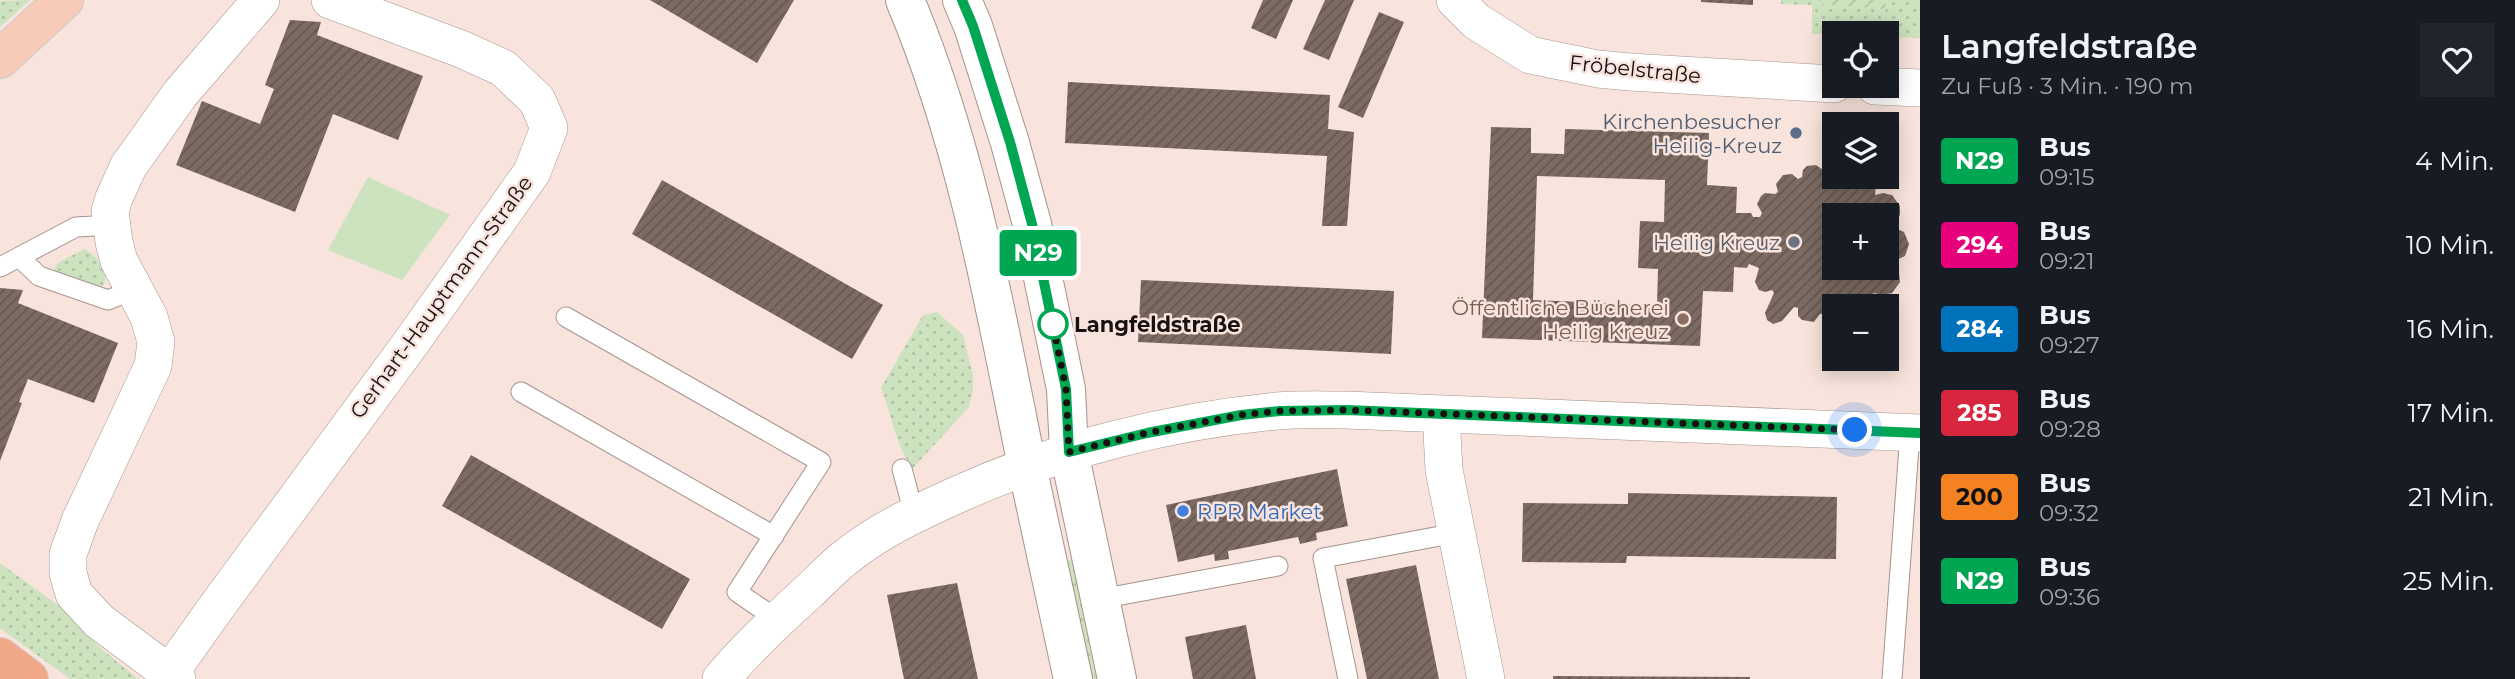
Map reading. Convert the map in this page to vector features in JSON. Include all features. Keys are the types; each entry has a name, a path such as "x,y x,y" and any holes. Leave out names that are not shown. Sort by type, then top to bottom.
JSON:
{"highway":[{"path":"0,657 29,679"}],"main road":[{"path":"0,59 65,0"},
{"path":"905,0 936,82 971,199 992,286 1073,679"},
{"path":"962,0 1010,142 1032,224 1066,389 1069,452 1117,679"}],"street":[{"name":"Gerhart-Hauptmann-Straße","path":"261,0 180,94 128,167 110,211 120,261 149,317 156,342 153,366 80,521 68,554 68,573 74,594 99,621 173,677 231,587 413,340 532,172 549,128 537,100 503,68 461,49 330,0"},
{"name":"Fröbelstraße","path":"1455,0 1476,22 1530,55 1598,69 1630,72 1822,82"},
{"path":"1899,87 1920,88"},
{"path":"721,679 845,557 914,513 999,475 1069,452 1183,426 1280,411 1346,410 1915,433"},
{"path":"1441,414 1444,470 1486,679"}],"lane":[{"path":"0,267 76,227 112,225"},
{"path":"19,257 38,276 108,300 135,289"},
{"path":"566,317 821,463 737,592 778,620"},
{"path":"521,392 774,537"},
{"path":"1892,679 1915,433"},
{"path":"902,469 914,513"},
{"path":"1348,679 1323,558 1456,533"},
{"path":"1100,599 1278,566"}],"green space":[{"path":"30,0 0,27 0,1"},
{"path":"1781,0 1920,0 1920,38 1899,37 1899,21 1822,21 1822,34 1812,34 1812,5 1781,4"},
{"path":"1820,0 1886,0 1885,9 1819,4"},
{"path":"368,177 450,215 402,280 328,250"},
{"path":"84,249 101,264 105,273 104,285 100,286 54,269 58,263"},
{"path":"937,312 963,335 973,375 973,391 969,407 913,468 898,440 881,388 923,315"},
{"path":"1073,560 1096,679 1090,679 1063,561"},
{"path":"0,563 66,611 99,647 138,679 70,679 0,628"}],"building":[{"path":"650,0 794,0 757,63"},
{"path":"1263,0 1293,0 1276,39 1251,28"},
{"path":"1325,0 1354,0 1329,60 1303,49"},
{"path":"1753,0 1753,5 1701,2"},
{"path":"1379,12 1404,22 1363,118 1338,107"},
{"path":"290,20 321,22 317,35 423,76 398,140 333,114 295,212 176,165 202,101 260,124 274,89 265,85"},
{"path":"1068,82 1330,95 1328,129 1354,132 1347,226 1322,226 1327,156 1065,143"},
{"path":"1491,127 1531,128 1531,153 1564,154 1565,129 1709,133 1707,185 1737,187 1736,213 1751,213 1753,217 1760,217 1762,213 1757,204 1761,196 1778,192 1776,184 1783,175 1792,174 1798,179 1802,177 1807,166 1816,165 1822,169 1822,189 1876,189 1875,195 1892,195 1898,203 1822,203 1822,280 1899,280 1899,273 1900,282 1892,293 1822,294 1822,314 1814,322 1802,320 1798,316 1798,308 1794,307 1782,321 1773,324 1767,320 1765,313 1774,293 1772,290 1759,290 1755,282 1759,268 1749,264 1747,268 1734,267 1733,292 1703,291 1700,346 1482,338","holes":["1537,176 1665,180 1664,222 1640,221 1638,268 1658,269 1657,305 1533,300"]},
{"path":"662,180 883,305 852,359 632,234"},
{"path":"1899,230 1904,232 1909,244 1905,256 1899,259"},
{"path":"1141,280 1394,291 1391,354 1138,342"},
{"path":"0,288 23,290 18,303 118,343 94,403 28,379 0,461"},
{"path":"471,455 690,579 662,629 442,506"},
{"path":"1337,469 1348,526 1316,533 1317,540 1300,544 1298,537 1228,551 1229,559 1215,561 1214,554 1178,562 1166,505"},
{"path":"1628,493 1837,497 1836,559 1627,556 1626,563 1522,562 1523,503 1628,504"},
{"path":"1416,565 1439,679 1367,679 1346,579"},
{"path":"957,583 978,679 904,679 887,595"},
{"path":"1246,625 1256,679 1193,679 1185,637"},
{"path":"1553,676 1750,677 1750,679 1553,679"}],"bus line":[{"name":"N29","path":"962,0 1010,142 1032,224 1066,389 1069,452 1147,433 1241,415 1280,411 1346,410 1920,433"}],"place":[{"name":"Kirchenbesucher Heilig-Kreuz","path":"1796,133"},
{"name":"Heilig Kreuz","path":"1794,242"},
{"name":"Öffentliche Bücherei Heilig Kreuz","path":"1683,319"},
{"name":"Langfeldstraße","path":"1053,324"},
{"name":"RPR Market","path":"1183,511"}],"route":[{"path":"1053,324 1052,320 1066,389 1069,452 1147,433 1241,415 1280,411 1346,410 1855,430"}]}
